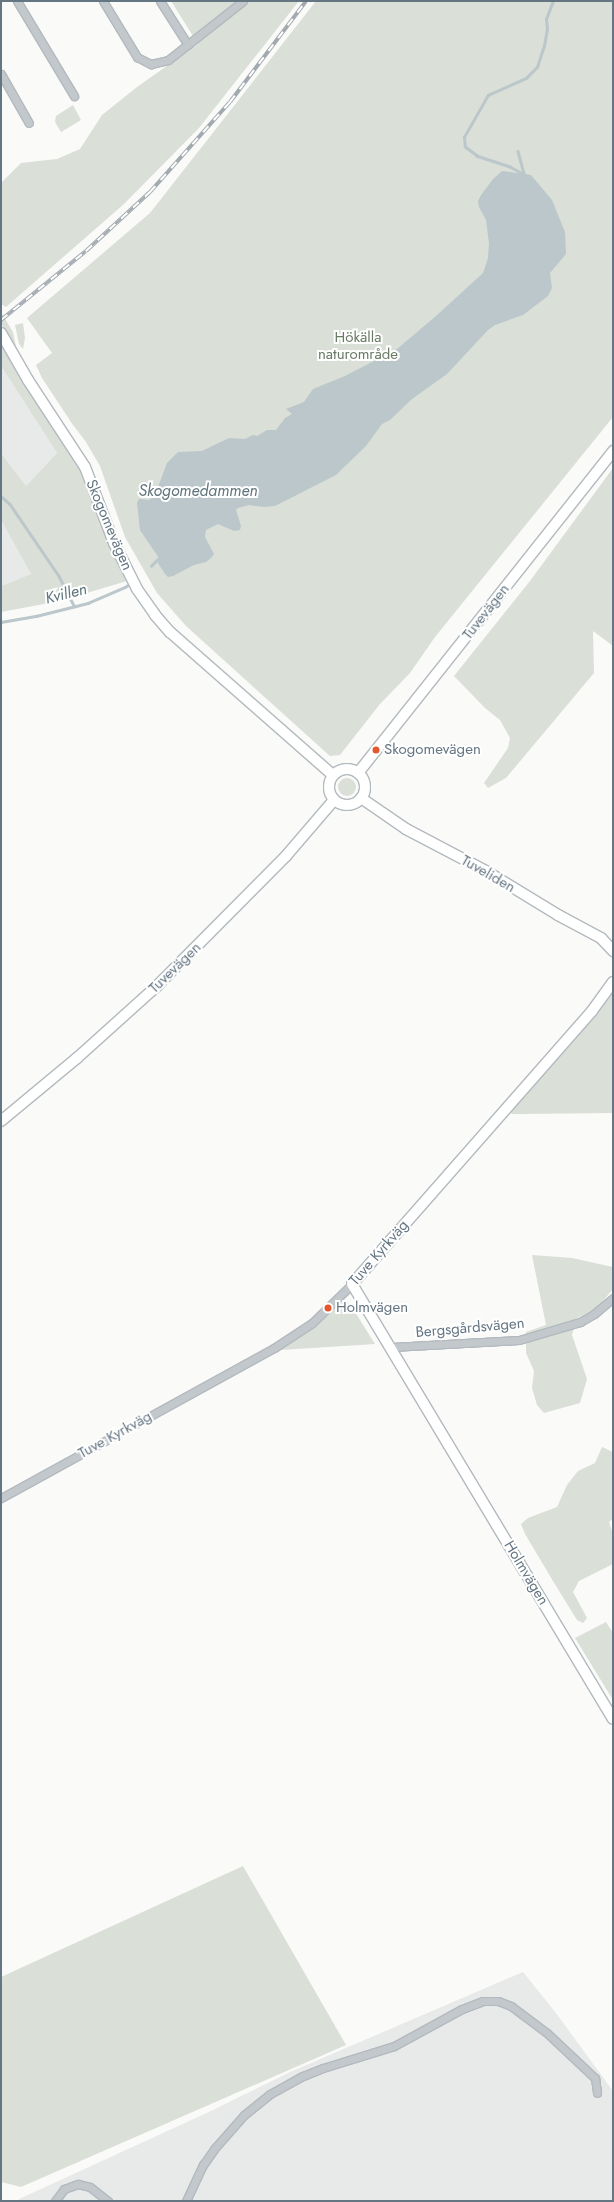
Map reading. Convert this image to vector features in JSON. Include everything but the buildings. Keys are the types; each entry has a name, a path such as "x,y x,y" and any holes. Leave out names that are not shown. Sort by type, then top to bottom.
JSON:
{"street":[{"path":"17,1 74,96"},
{"path":"102,1 132,51 142,61 151,64 162,63 188,45 243,1"},
{"path":"160,1 188,45"},
{"path":"1,74 29,123"},
{"name":"Skogomevägen","path":"1,333 28,380 85,467 114,543 137,589 155,615 170,632 333,775"},
{"name":"Tuvevägen","path":"358,773 613,451"},
{"path":"345,769 358,773 365,784 361,798 356,803 348,805 334,800 328,788 333,775 345,769"},
{"name":"Tuveliden","path":"361,798 406,829 486,871 558,915 601,938 613,951"},
{"name":"Tuvevägen","path":"1,1121 77,1058 157,986 286,856 334,800"},
{"name":"Tuve Kyrkväg","path":"1,1498 274,1348 312,1323 352,1284 592,1011 613,982"},
{"name":"Holmvägen","path":"352,1284 392,1347 613,1719"},
{"name":"Bergsgårdsvägen","path":"392,1347 519,1340 580,1322 594,1314 613,1298"},
{"path":"185,2200 214,2149 236,2123 270,2094 303,2076 323,2068 394,2046 462,2009 483,2001 498,2001 511,2006 547,2033 595,2078 597,2093"},
{"path":"55,2201 64,2189 78,2184 90,2188 108,2201"}],"shaded area":[{"path":"3,369 57,453 26,486 1,453 1,370"},
{"path":"1,520 31,574 1,586"},
{"path":"523,1972 556,2013 613,2091 613,2201 20,2201 19,2199 211,2111 290,2072"}],"green space":[{"path":"171,1 299,1 199,128 124,204 6,307 1,304 1,183 21,163 57,159 80,149 102,115 137,87 198,44"},
{"name":"Hökälla naturområde","path":"316,1 613,1 613,417 435,637 410,673 380,704 340,755 330,756 186,626 157,593 125,537 100,466 86,442 42,378 36,365 52,353 27,318 150,213"},
{"path":"73,105 81,120 61,132 55,122 56,116"},
{"path":"1,312 13,332 17,352 1,323"},
{"path":"23,323 25,338 23,349 19,344 15,325"},
{"path":"1,346 81,470 112,550 127,581 60,601 1,612 1,586 31,574 1,520 1,453 26,486 57,453 3,369 1,370"},
{"path":"613,468 613,646 593,631 594,673 506,778 488,788 484,783 508,748 510,738 500,720 485,708 454,676 530,581"},
{"path":"347,778 353,781 356,787 353,793 347,796 341,793 338,787 341,781"},
{"path":"613,992 613,1113 512,1114 509,1111"},
{"path":"532,1255 572,1258 613,1267 613,1289 597,1308 577,1318 572,1335 587,1379 580,1403 544,1413 537,1405 532,1388 534,1371 526,1353 526,1332 546,1325"},
{"path":"344,1301 350,1304 375,1344 281,1350 314,1327"},
{"path":"602,1447 613,1452 613,1519 609,1522 613,1534 613,1564 579,1581 573,1592 587,1618 583,1623 577,1620 525,1534 521,1524 528,1518 557,1507 567,1485 578,1471 595,1463"},
{"path":"606,1622 613,1633 613,1700 575,1638"},
{"path":"243,1866 346,2045 21,2187 1,2182 1,1977"}],"water":[{"name":"Skogomedammen","path":"502,171 531,175 552,200 565,232 566,254 550,273 552,288 548,296 523,315 495,325 488,330 447,374 412,399 390,420 382,424 366,446 336,475 275,506 264,507 249,505 238,508 236,510 241,526 240,530 234,531 218,524 206,530 205,537 214,554 212,557 206,562 194,565 168,577 158,563 159,558 140,530 137,503 139,499 149,500 155,495 167,463 178,452 202,451 229,438 245,439 253,435 257,436 267,430 276,430 285,418 292,414 286,409 304,402 313,389 345,376 397,349 436,316 483,273 488,258 489,243 486,220 479,207 478,201 493,179"}],"waterway":[{"path":"526,176 510,167 477,156 465,147 464,137 488,95 526,78 537,67 544,46 547,29 546,19 553,1"},
{"path":"518,151 524,173"},
{"path":"1,496 10,504 59,576 74,606"},
{"path":"151,566 161,556"},
{"name":"Kvillen","path":"1,622 36,616 88,603 131,583"}],"railway":[{"path":"1,320 86,251 150,192 230,102 306,1"}],"place":[{"name":"Skogomevägen","path":"376,750"},
{"name":"Holmvägen","path":"328,1308"}]}
